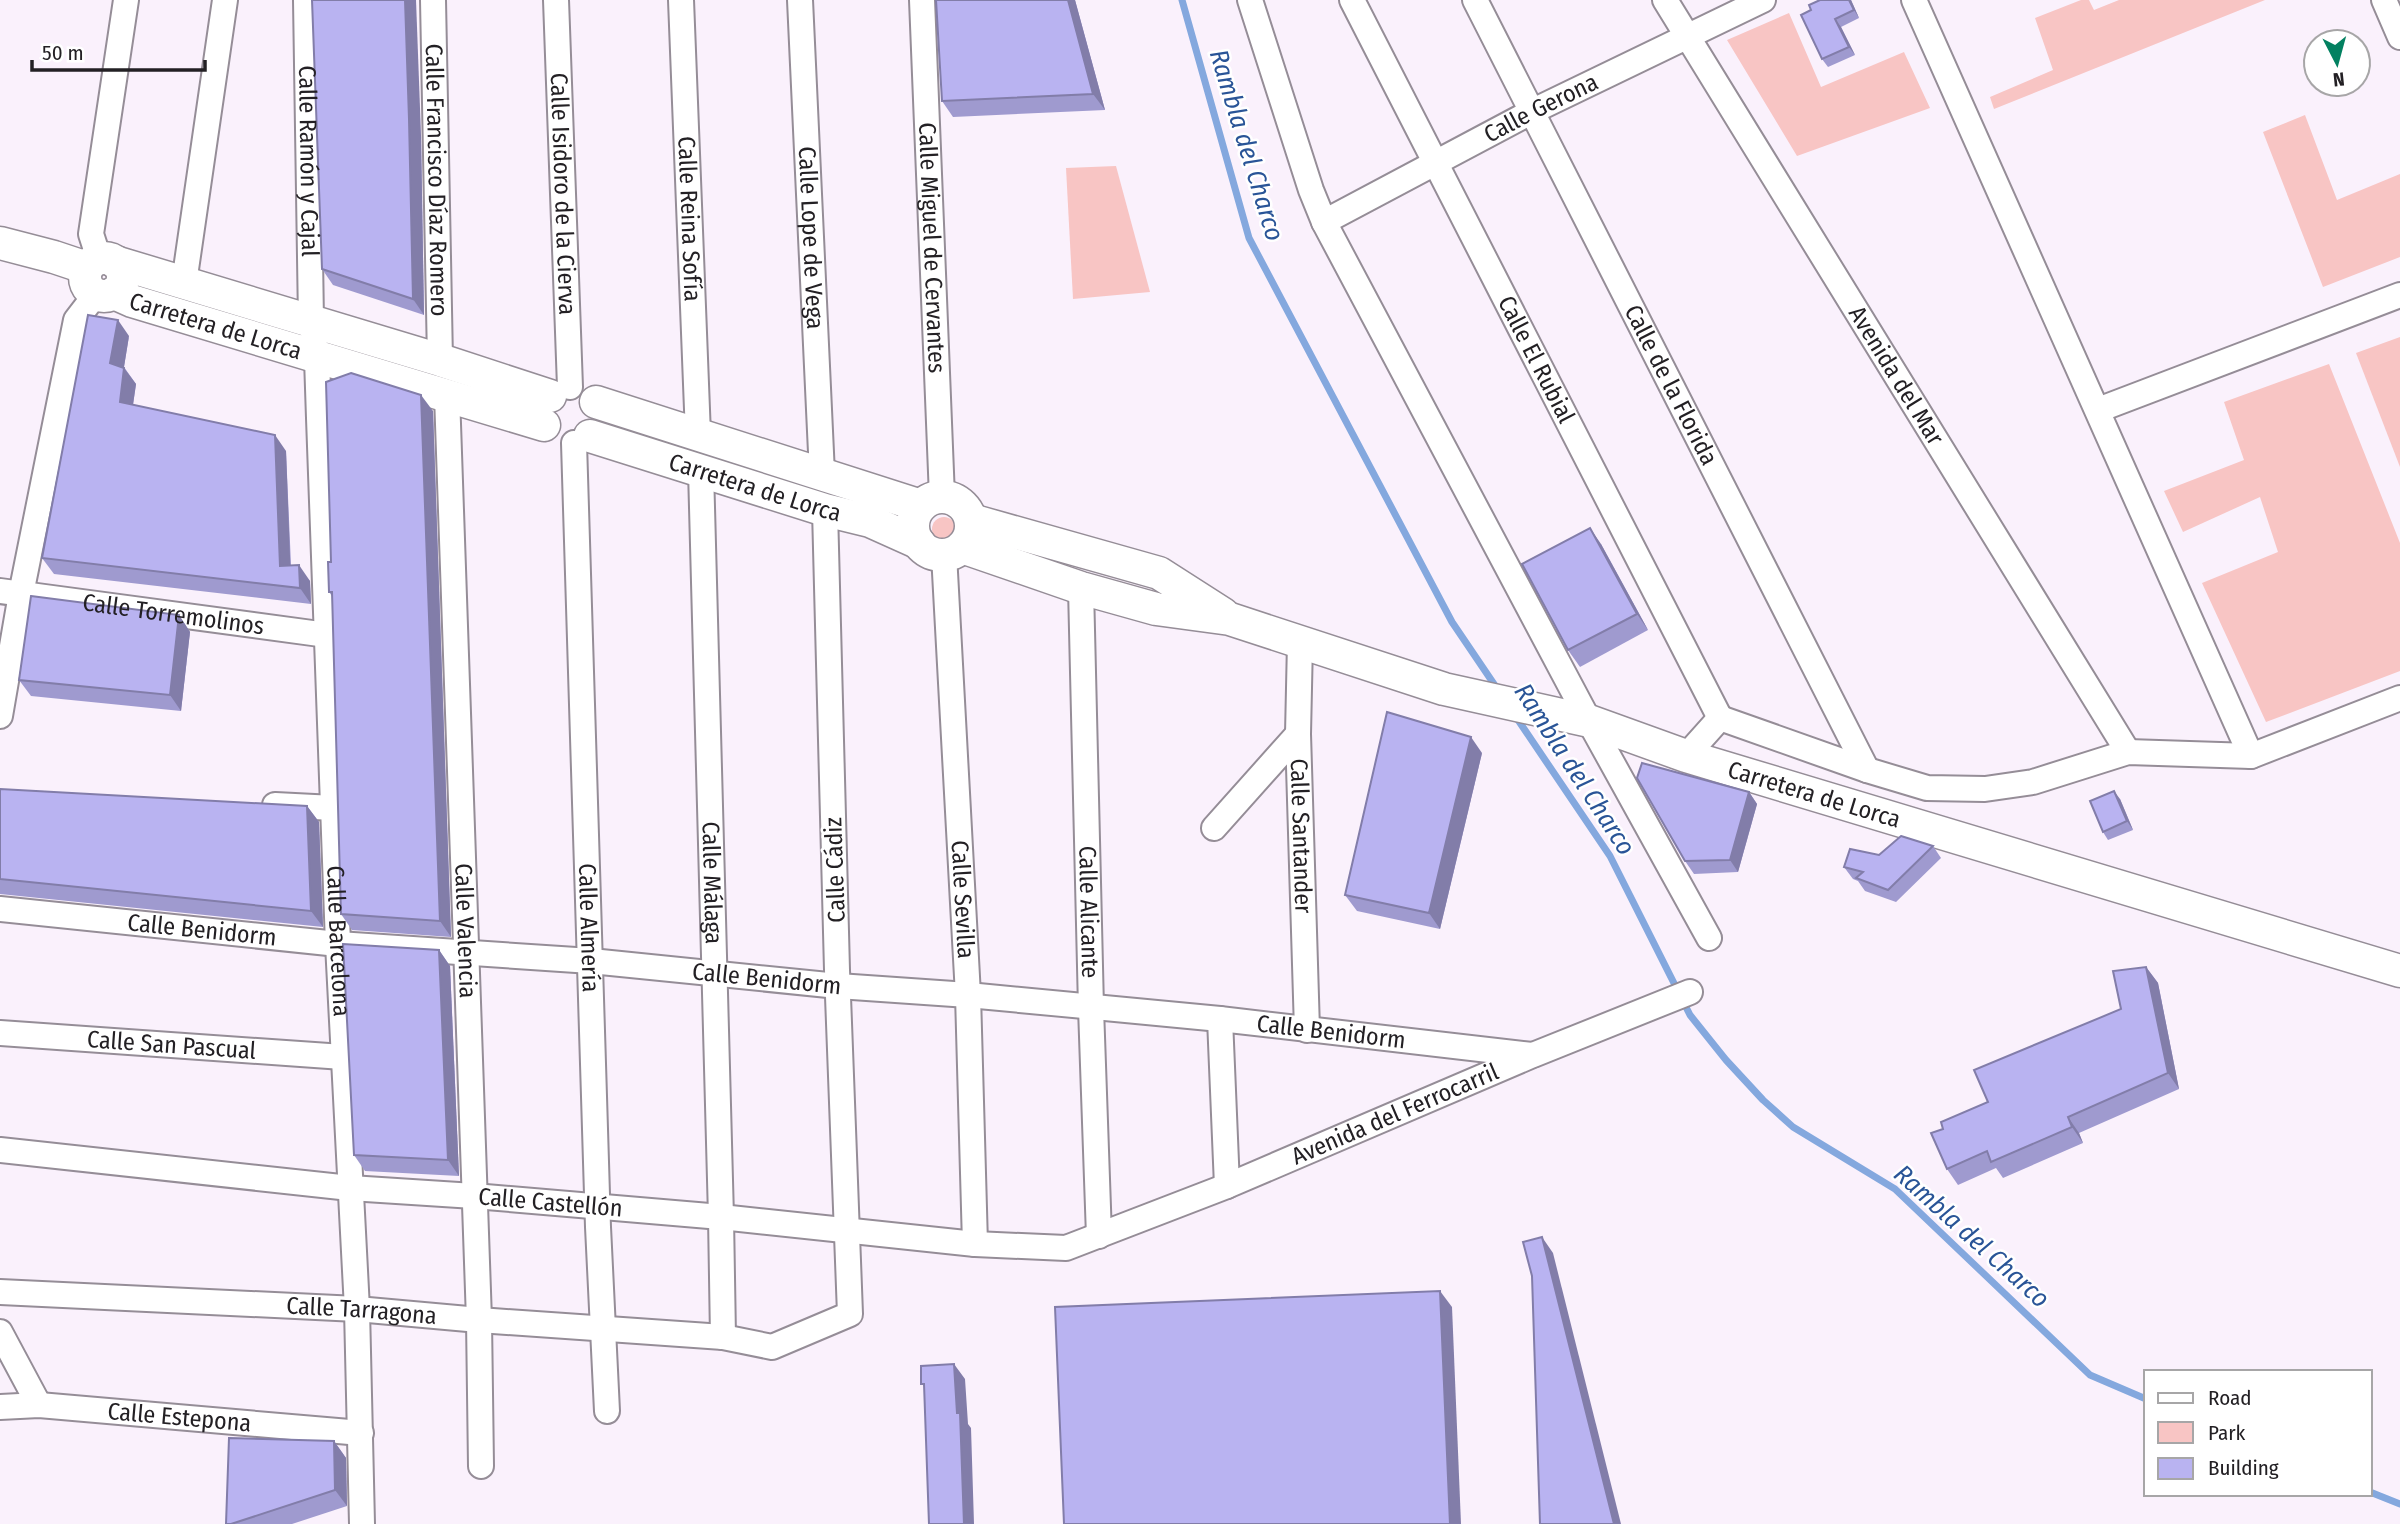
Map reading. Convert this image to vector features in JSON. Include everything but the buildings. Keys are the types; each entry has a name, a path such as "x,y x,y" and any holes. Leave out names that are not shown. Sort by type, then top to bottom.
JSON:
{"main road":[{"path":"0,243 54,257 102,275"},
{"name":"Carretera de Lorca","path":"102,275 184,283 440,360 565,403 698,436 822,474 931,502 950,498 962,505 949,541"},
{"name":"Carretera de Lorca","path":"102,275 132,301 447,395 565,403"},
{"path":"565,403 599,414 598,423 582,440"},
{"name":"Carretera de Lorca","path":"565,403 547,431 558,441 582,440 701,470 825,510 949,541 1081,588 1156,609 1230,619 1444,689 1581,719 1686,756 2400,971"},
{"path":"931,502 916,514 913,528 949,541"},
{"name":"Carretera de Lorca","path":"949,541 1158,573 1230,619"}],"street":[{"path":"0,716 11,592 76,320 102,275 91,234 126,0"},
{"path":"184,283 225,0"},
{"name":"Calle Ramón y Cajal","path":"306,0 311,321"},
{"name":"Calle Francisco Díaz Romero","path":"433,0 440,360"},
{"name":"Calle Isidoro de la Cierva","path":"556,0 565,403"},
{"name":"Calle Reina Sofía","path":"681,0 698,436"},
{"name":"Calle Lope de Vega","path":"800,0 822,474"},
{"name":"Calle Miguel de Cervantes","path":"922,0 931,502"},
{"path":"1250,0 1311,190 1324,222 1581,719 1709,939"},
{"name":"Calle El Rubial","path":"1352,0 1720,718"},
{"name":"Calle de la Florida","path":"1475,0 1867,770"},
{"name":"Avenida del Mar","path":"1665,0 2128,752"},
{"name":"Calle Gerona","path":"1324,222 1533,111 1763,0"},
{"path":"1914,0 2251,756"},
{"path":"2384,0 2400,37"},
{"path":"2098,410 2400,295"},
{"name":"Carretera de Lorca","path":"311,321 317,358"},
{"name":"Calle Barcelona","path":"317,358 338,944 357,1309 362,1524"},
{"name":"Calle Valencia","path":"447,395 479,1320 481,1466"},
{"name":"Calle Almería","path":"582,440 597,1207 607,1411"},
{"name":"Calle Málaga","path":"701,470 723,1336"},
{"name":"Calle Cádiz","path":"723,1336 772,1347 850,1314 825,510"},
{"name":"Calle Sevilla","path":"949,541 968,995 975,1244"},
{"name":"Calle Alicante","path":"1081,588 1099,1236"},
{"name":"Calle Torremolinos","path":"11,592 327,635"},
{"name":"Calle Santander","path":"1300,642 1298,734 1307,1030"},
{"path":"1686,756 1720,718 1867,770 1927,788 1985,789 2033,782 2128,752 2251,756 2400,698"},
{"path":"1214,828 1298,734"},
{"path":"251,804 334,808"},
{"name":"Calle Benidorm","path":"0,909 338,944 591,961 714,975 1220,1019 1533,1055"},
{"name":"Avenida del Ferrocarril","path":"1099,1236 1227,1186 1533,1055 1690,992"},
{"path":"1220,1019 1227,1186"},
{"name":"Calle San Pascual","path":"0,1033 343,1057"},
{"name":"Calle Castellón","path":"0,1150 350,1188 722,1217 975,1244 1066,1248 1099,1236"},
{"name":"Calle Tarragona","path":"0,1292 357,1309 723,1336"},
{"path":"0,1332 39,1405"},
{"name":"Calle Estepona","path":"0,1407 39,1405 361,1433"}],"green space":[{"path":"2081,0 2089,0 2094,10 2119,0 2265,0 1994,109 1990,97 2053,70 2035,18"},
{"path":"1789,13 1821,87 1904,52 1930,108 1797,156 1727,40"},
{"path":"2305,115 2337,200 2400,174 2400,257 2323,287 2263,132"},
{"path":"1116,166 1150,292 1073,299 1066,168"},
{"path":"2400,337 2400,467 2356,353"},
{"path":"2329,364 2400,543 2400,671 2266,722 2202,583 2278,552 2260,497 2183,532 2164,491 2244,460 2224,402"},
{"path":"944,517 953,520 956,529 953,538 944,541 935,538 932,529 935,520"}],"waterway":[{"name":"Rambla del Charco","path":"1182,0 1249,238 1452,622 1498,690"},
{"name":"Rambla del Charco","path":"1514,714 1610,856 1690,1015 1726,1060 1763,1100 1793,1127 1895,1189 2090,1375 2144,1398"},
{"name":"Rambla del Charco","path":"2372,1493 2400,1504"}]}
